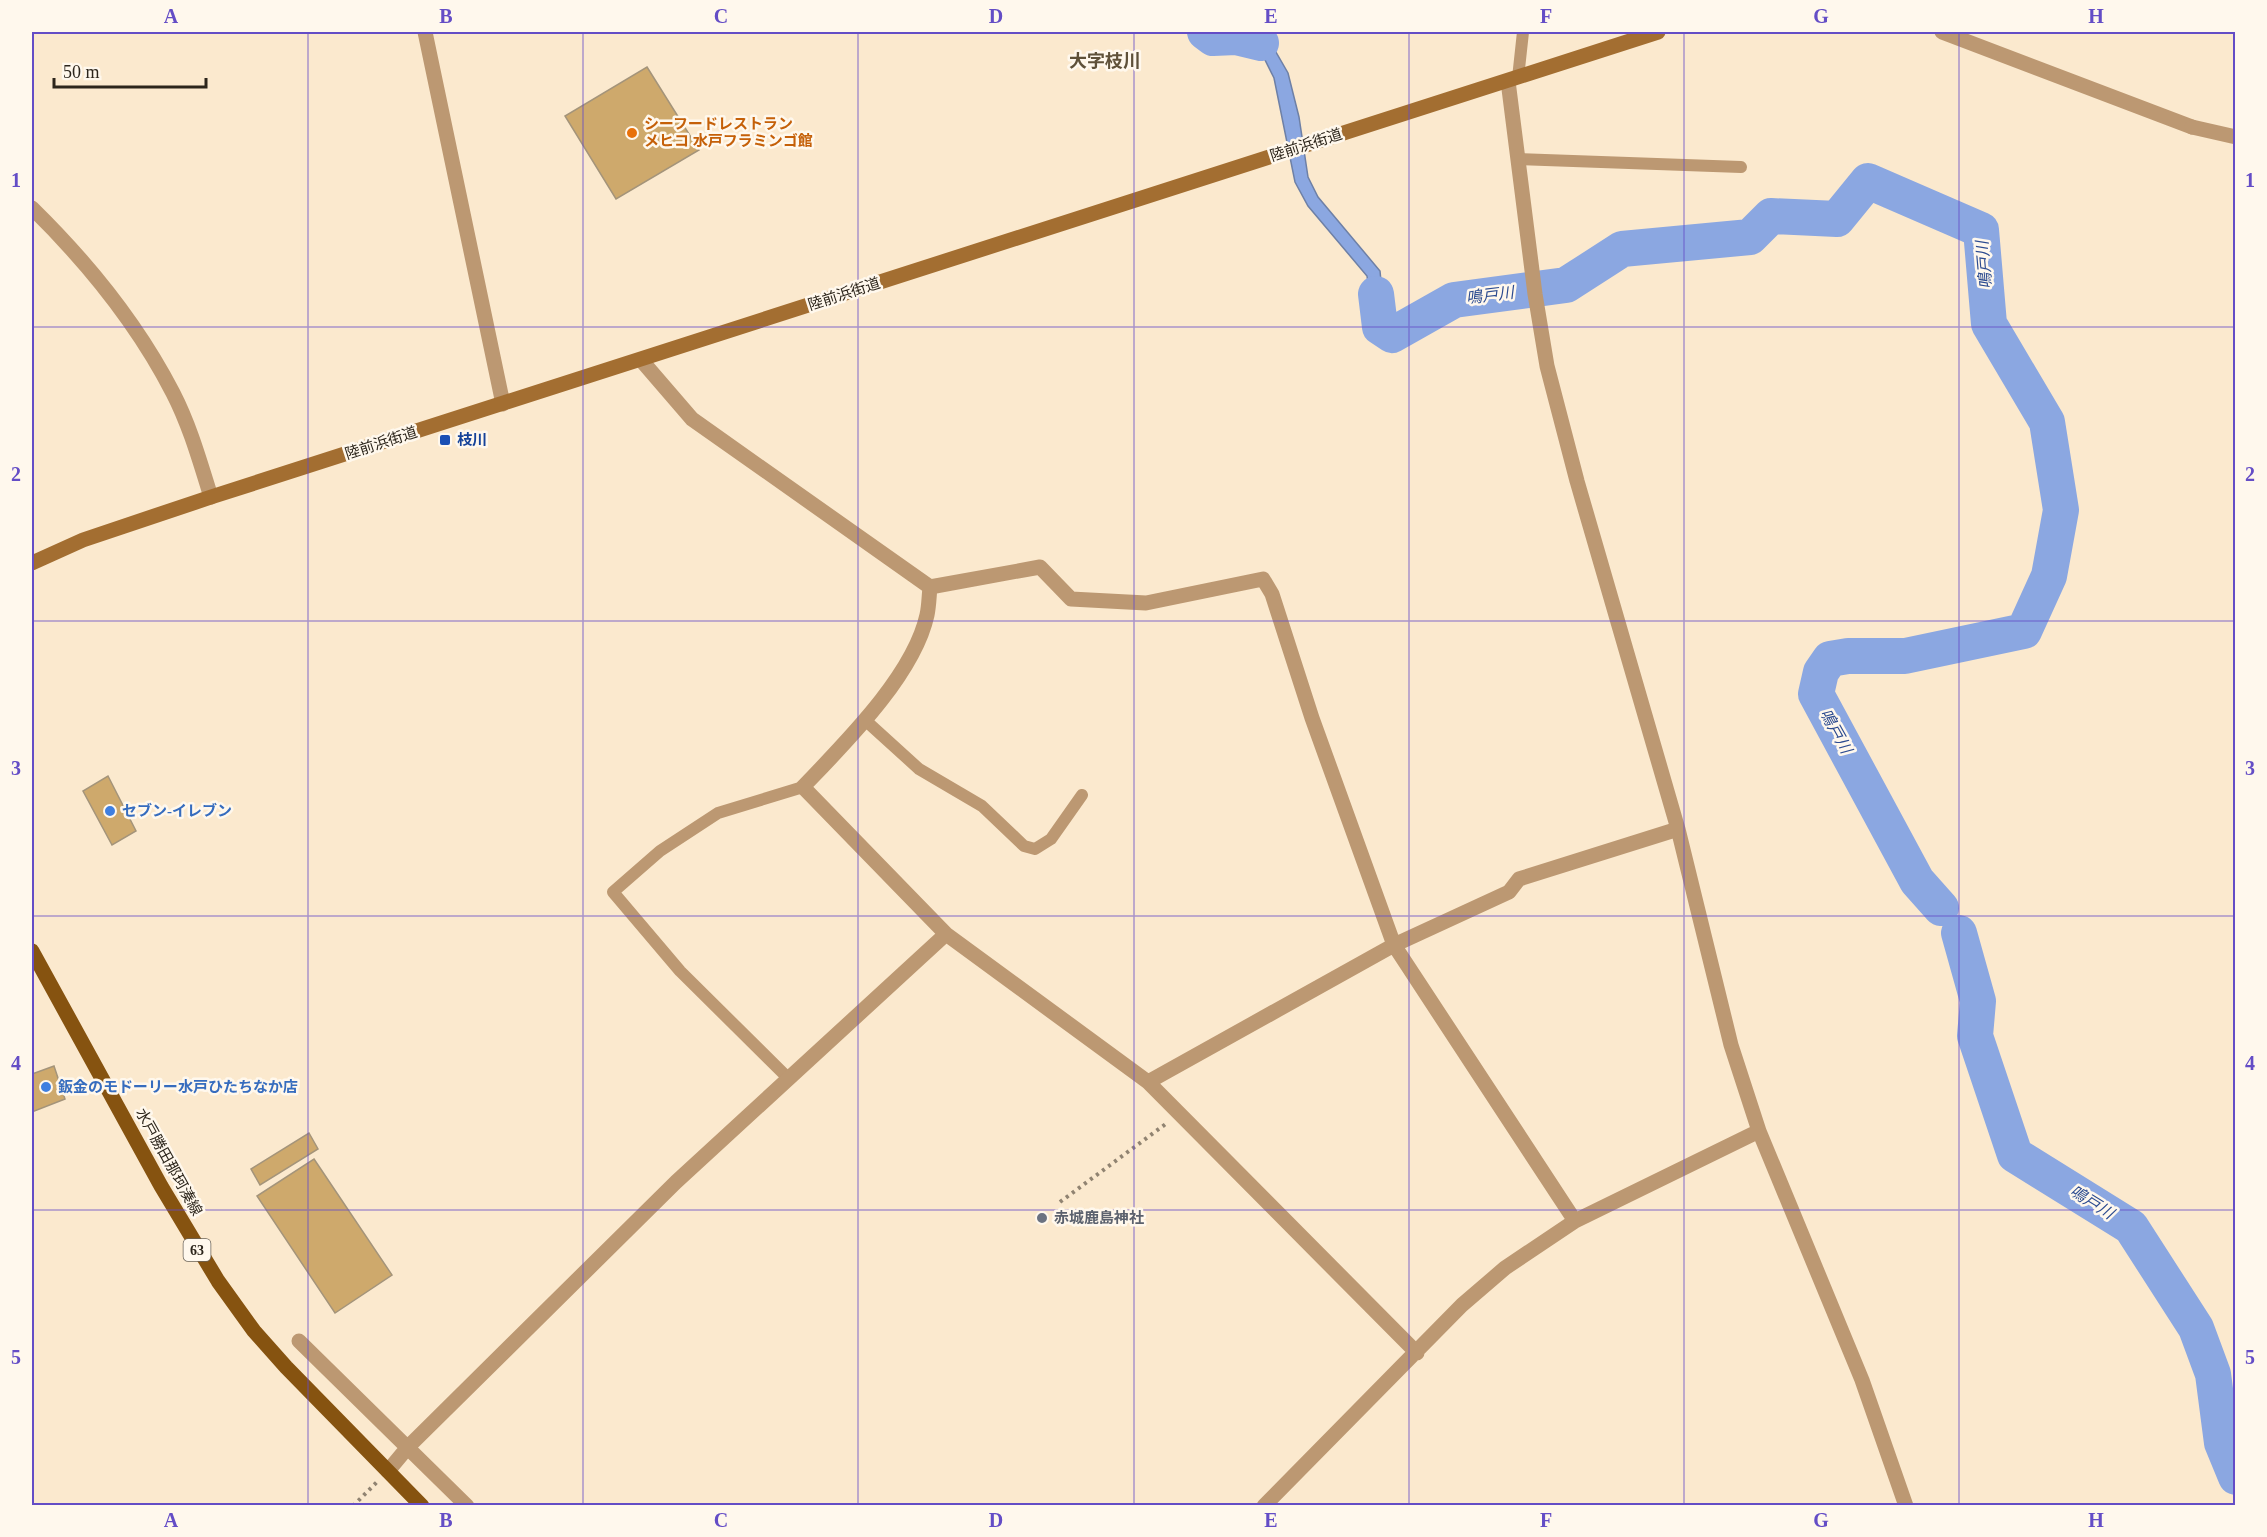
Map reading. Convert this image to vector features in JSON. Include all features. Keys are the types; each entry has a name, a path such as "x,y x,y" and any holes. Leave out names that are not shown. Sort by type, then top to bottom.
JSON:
{"main road":[{"name":"陸前浜街道","path":"32,563 83,540 211,497 642,361 1658,32"},
{"name":"水戸勝田那珂湊線","path":"32,951 166,1196 218,1281 254,1331 286,1367 422,1506"}],"street":[{"path":"425,32 503,404"},
{"path":"1942,32 2192,127 2235,137"},
{"path":"1513,79 1518,159 1534,287 1547,366 1577,481 1678,830 1731,1045 1759,1131 1862,1380 1906,1506"},
{"path":"32,208 88,265 130,320 174,394 194,442 211,497"},
{"path":"642,361 692,419 930,587 1040,567 1071,599 1146,603 1263,579 1272,594 1312,718 1395,945 1575,1221"},
{"path":"930,587 927,615 913,653 865,720 803,788 946,934 1148,1082 1417,1353"},
{"path":"1148,1082 1395,945 1509,892 1519,879 1678,830"},
{"path":"388,1471 408,1447 676,1182 946,934"},
{"path":"1264,1506 1462,1305 1505,1268 1575,1221 1759,1131"},
{"path":"299,1341 467,1506"}],"lane":[{"path":"1513,79 1523,32"},
{"path":"1518,159 1741,167"},
{"path":"865,720 919,769 982,806 1024,846 1035,849 1051,839 1082,795"},
{"path":"789,1079 680,971 613,892 660,851 718,813 803,788"}],"path":[{"path":"1060,1202 1179,1113"},
{"path":"354,1506 388,1471"}],"water":[{"path":"1214,32 1239,32 1269,40 1288,73 1299,117 1308,177 1318,197 1380,271 1385,323 1393,329 1392,341 1375,331 1367,276 1308,206 1295,182 1274,78 1259,48 1235,42 1212,44"}],"building":[{"name":"シーフードレストラン メヒコ 水戸フラミンゴ館","path":"647,67 699,150 616,199 565,116"},
{"name":"セブン-イレブン","path":"108,776 136,831 112,845 83,791"},
{"name":"鈑金のモドーリー水戸ひたちなか店","path":"54,1066 65,1099 32,1112 32,1074"},
{"path":"309,1133 318,1149 260,1185 251,1169"},
{"path":"314,1159 392,1275 335,1313 257,1196"}],"waterway":[{"name":"鳴戸川","path":"1205,32 1213,38 1236,37 1261,43"},
{"name":"鳴戸川","path":"1376,294 1380,327 1392,335 1454,300 1566,285 1622,249 1750,237 1771,216 1837,219 1868,181 1981,230 1989,324 2047,422 2061,510 2049,576 2024,631 1905,656 1848,656 1830,659 1821,672 1816,694 1917,881 1941,908"},
{"name":"鳴戸川","path":"1959,933 1978,1001 1975,1036 2015,1155 2131,1227 2196,1328 2213,1374 2222,1443 2236,1477"}],"place":[{"name":"シーフードレストラン メヒコ 水戸フラミンゴ館","path":"632,133"},
{"name":"枝川","path":"445,440"},
{"name":"セブン-イレブン","path":"110,811"},
{"name":"鈑金のモドーリー水戸ひたちなか店","path":"46,1087"},
{"name":"赤城鹿島神社","path":"1042,1218"}],"district":[{"name":"大字枝川","path":"1105,61"}]}
